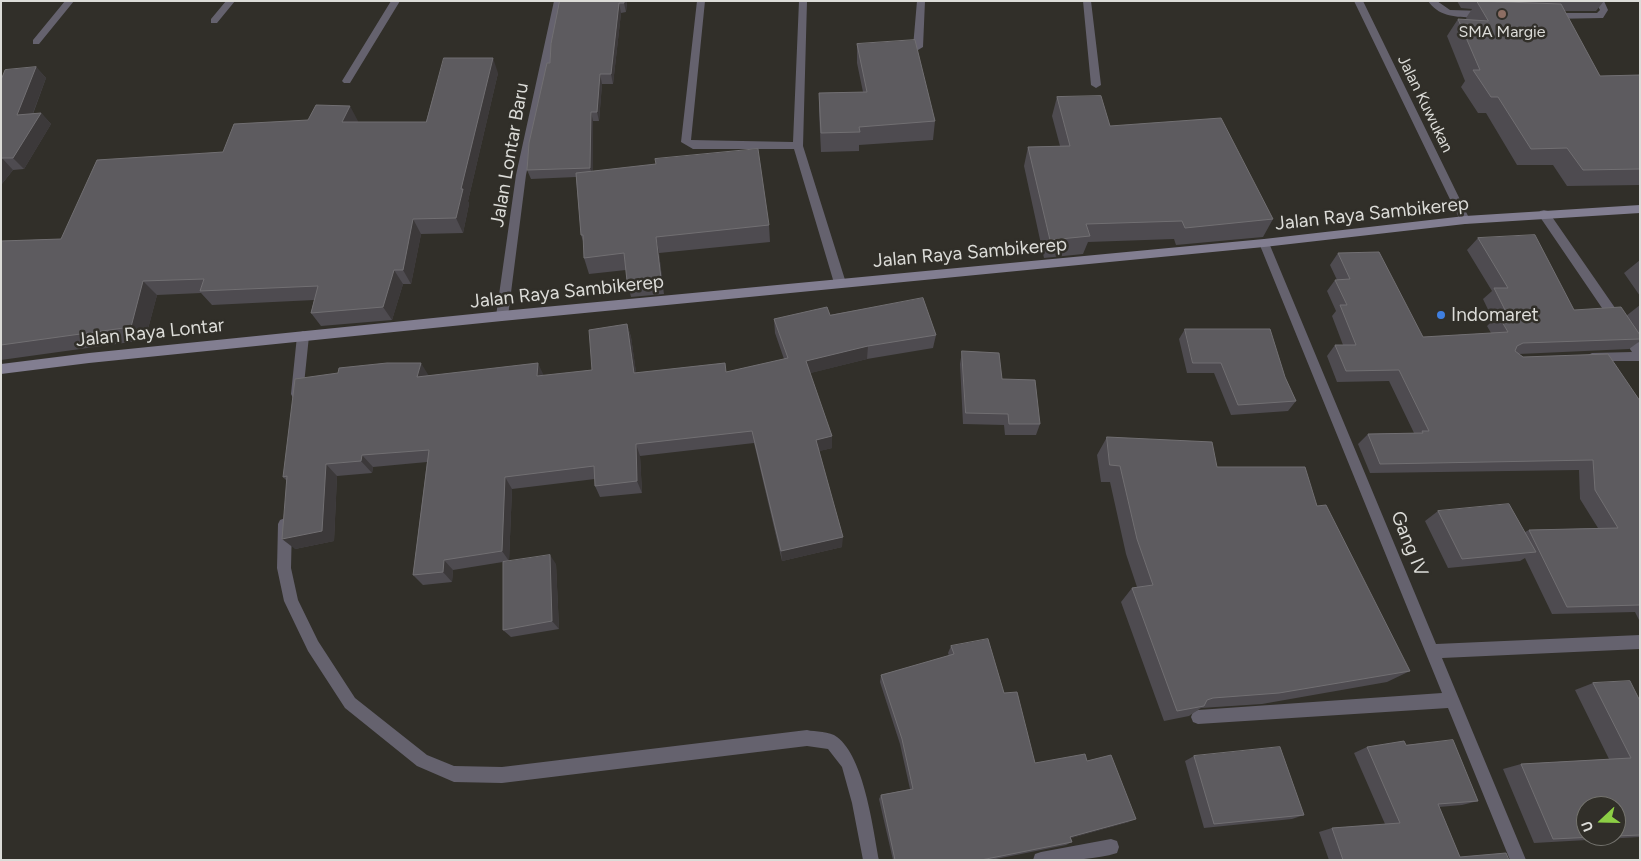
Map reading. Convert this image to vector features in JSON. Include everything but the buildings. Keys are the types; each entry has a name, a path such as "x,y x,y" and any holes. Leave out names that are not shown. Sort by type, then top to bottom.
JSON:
{"street":[{"path":"36,42 70,1"},
{"path":"214,21 231,1"},
{"path":"347,81 396,1"},
{"name":"Jalan Lontar Baru","path":"502,316 521,175 559,1"},
{"path":"701,1 686,142 693,145 798,146"},
{"path":"803,1 798,146 840,283"},
{"path":"918,47 921,1"},
{"path":"1088,1 1096,85"},
{"name":"Jalan Kuwukan","path":"1358,1 1465,220"},
{"path":"1432,1 1442,11 1492,14"},
{"path":"1539,16 1600,16 1604,10 1598,1"},
{"name":"Jalan Raya Sambikerep","path":"303,336 1264,243 1465,220 1640,209"},
{"path":"1544,214 1640,355"},
{"name":"Gang IV","path":"1264,243 1518,860"},
{"path":"296,406 303,336"},
{"name":"Jalan Raya Lontar","path":"1,369 303,336"},
{"path":"1580,358 1640,355"},
{"path":"285,514 284,568 291,601 313,646 350,703 422,761 454,774 502,775 807,738 832,742 848,763 860,803 871,860"},
{"path":"1432,651 1640,642"},
{"path":"1198,717 1452,700"},
{"path":"1041,860 1111,847"}],"place":[{"name":"SMA Margie","path":"1502,14"},
{"name":"Indomaret","path":"1441,315"}]}
